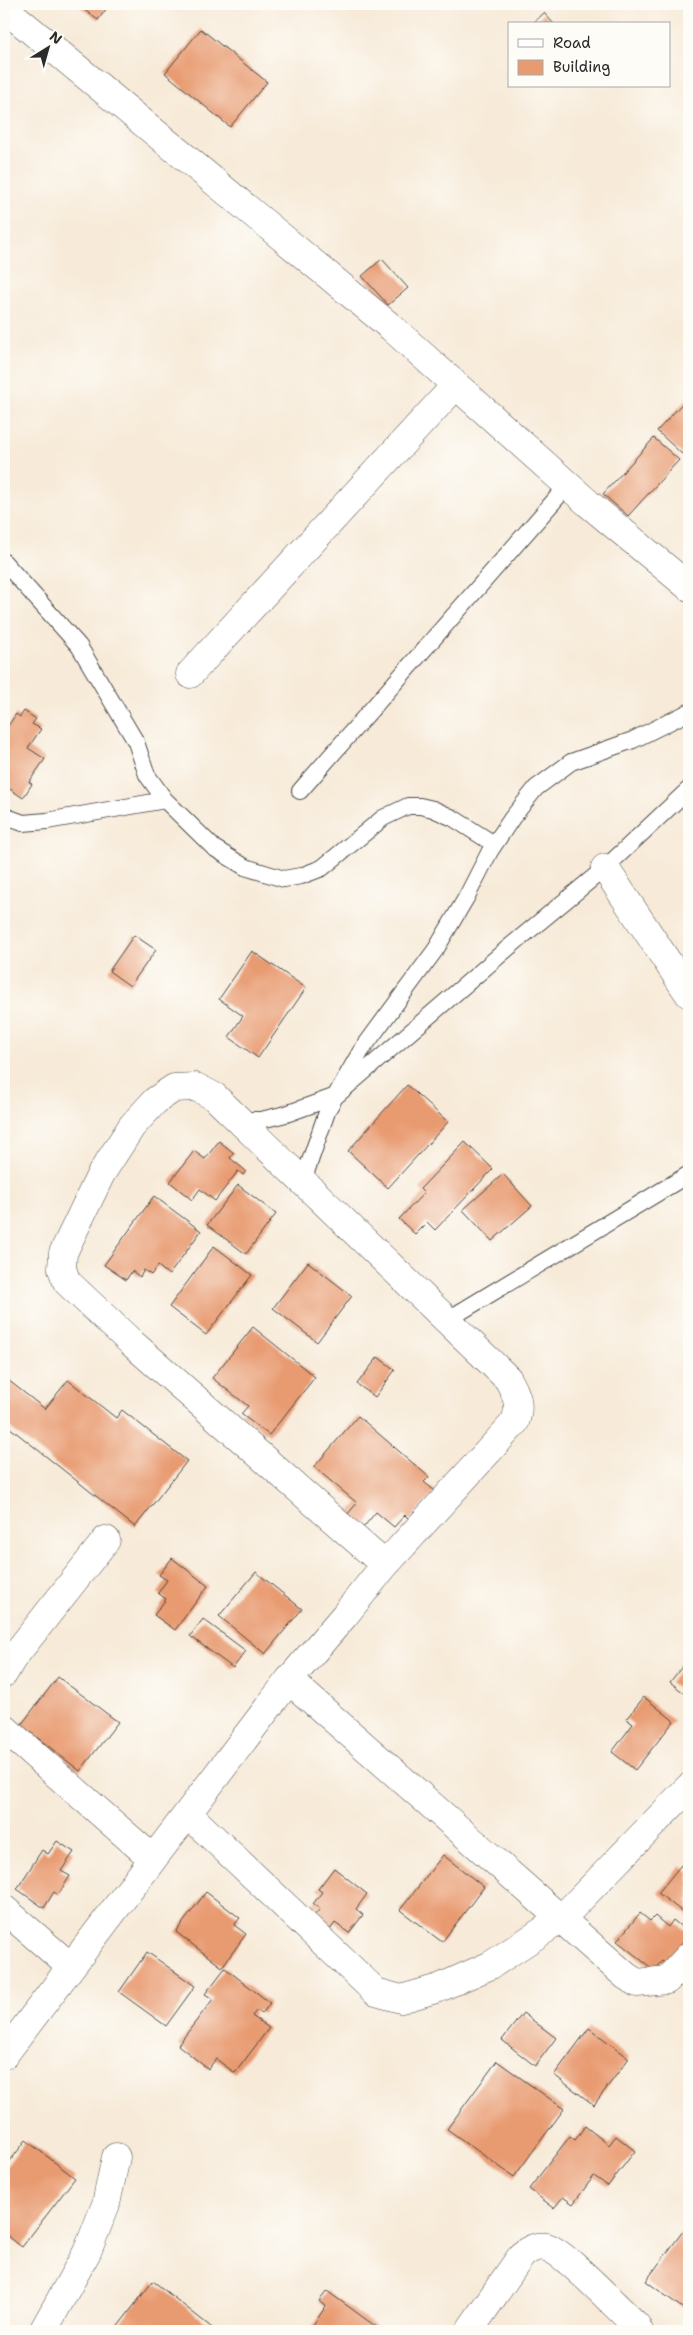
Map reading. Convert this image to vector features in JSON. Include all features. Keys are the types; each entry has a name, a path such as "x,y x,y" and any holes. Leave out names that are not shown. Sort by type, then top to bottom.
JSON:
{"street":[{"path":"4,8 385,322 568,484 689,587"},
{"path":"190,674 456,385"},
{"path":"606,868 689,994"},
{"path":"4,2055 289,1680 385,1565 515,1422 520,1409 516,1393 508,1379 215,1097 196,1087 174,1088 155,1101 132,1126 101,1174 63,1253 62,1269 67,1282 78,1295 385,1565"},
{"path":"4,1673 12,1659 106,1540"},
{"path":"289,1680 626,1976 637,1982 666,1980 689,1956"},
{"path":"4,1728 153,1859"},
{"path":"188,1814 376,1992 401,2000 439,1988 491,1965 561,1919 689,1787"},
{"path":"4,1909 71,1967"},
{"path":"43,2331 87,2252 106,2204 116,2157"},
{"path":"469,2331 522,2255 530,2248 546,2247 562,2255 636,2325 639,2331"}],"lane":[{"path":"300,791 568,484"},
{"path":"4,562 79,646 136,742 148,775 165,800 214,848 245,867 284,879 322,868 383,818 408,806 420,806 440,812 494,844"},
{"path":"303,1181 328,1110 361,1051 436,949 494,844 536,788 571,762 633,740 689,712"},
{"path":"239,1120 261,1120 286,1114 336,1096 508,948 606,868 689,789"},
{"path":"4,816 23,823 47,821 165,800"},
{"path":"447,1320 689,1174"}],"building":[{"path":"76,4 110,4 98,20"},
{"path":"544,13 552,22 534,22"},
{"path":"201,29 267,82 230,127 165,73"},
{"path":"382,259 408,288 388,305 362,276"},
{"path":"689,396 689,446 682,454 657,431"},
{"path":"654,438 679,460 628,516 603,494"},
{"path":"24,711 36,719 32,724 41,729 28,748 45,759 29,782 32,784 23,798 4,785 4,732 16,714 20,717"},
{"path":"134,935 156,950 130,986 109,971"},
{"path":"252,951 306,988 258,1058 229,1037 243,1016 219,999"},
{"path":"407,1085 448,1122 388,1188 348,1151"},
{"path":"219,1141 234,1153 230,1158 246,1171 243,1175 238,1171 215,1201 200,1189 192,1200 170,1182 194,1151 205,1159"},
{"path":"465,1142 493,1169 435,1230 427,1222 415,1234 399,1219 424,1193 420,1189"},
{"path":"503,1174 532,1206 492,1241 463,1210"},
{"path":"238,1185 276,1214 246,1254 207,1225"},
{"path":"154,1196 201,1231 169,1275 158,1266 151,1275 144,1270 140,1277 132,1271 126,1280 104,1265"},
{"path":"214,1246 252,1275 206,1335 169,1307"},
{"path":"308,1262 352,1296 317,1342 273,1308"},
{"path":"253,1327 315,1377 269,1435 241,1414 248,1406 212,1378"},
{"path":"378,1357 395,1370 375,1397 357,1384"},
{"path":"8,1380 45,1409 68,1380 116,1418 122,1410 187,1461 135,1527 4,1423 4,1385"},
{"path":"358,1416 429,1477 424,1482 435,1491 410,1520 405,1515 394,1527 376,1512 362,1529 347,1515 357,1503 314,1467"},
{"path":"172,1558 208,1586 175,1630 154,1615 166,1599 158,1593 167,1580 159,1575"},
{"path":"256,1572 302,1609 265,1654 219,1616"},
{"path":"203,1619 246,1651 233,1668 190,1636"},
{"path":"685,1663 689,1666 689,1697 670,1682"},
{"path":"58,1677 118,1722 80,1771 21,1725"},
{"path":"644,1697 674,1721 635,1770 612,1752 633,1724 626,1719"},
{"path":"57,1841 74,1852 61,1871 70,1876 58,1895 54,1892 44,1908 17,1889 42,1850 48,1854"},
{"path":"443,1855 484,1887 442,1942 400,1910"},
{"path":"681,1865 689,1872 689,1917 658,1893"},
{"path":"334,1868 367,1894 356,1909 363,1915 349,1933 335,1923 329,1931 312,1918 320,1909 313,1904 322,1892 318,1889"},
{"path":"206,1892 240,1918 234,1925 246,1934 222,1967 176,1932"},
{"path":"640,1913 650,1921 655,1916 668,1927 673,1920 689,1933 689,1941 668,1966 662,1961 654,1970 617,1941"},
{"path":"147,1952 195,1986 166,2026 119,1992"},
{"path":"225,1968 270,2003 262,2014 257,2010 252,2016 269,2028 235,2073 216,2059 208,2069 178,2045 213,1999 205,1994"},
{"path":"523,2013 556,2038 535,2066 502,2040"},
{"path":"589,2028 629,2058 594,2105 554,2075"},
{"path":"497,2061 564,2109 514,2177 447,2129"},
{"path":"585,2126 609,2145 616,2136 635,2151 608,2186 594,2176 573,2204 563,2197 554,2208 529,2189 570,2136 575,2140"},
{"path":"26,2140 75,2178 22,2247 4,2233 4,2169"},
{"path":"689,2223 689,2313 646,2281"},
{"path":"153,2281 216,2331 115,2330"},
{"path":"327,2291 382,2331 309,2331 326,2306 319,2301"}]}
